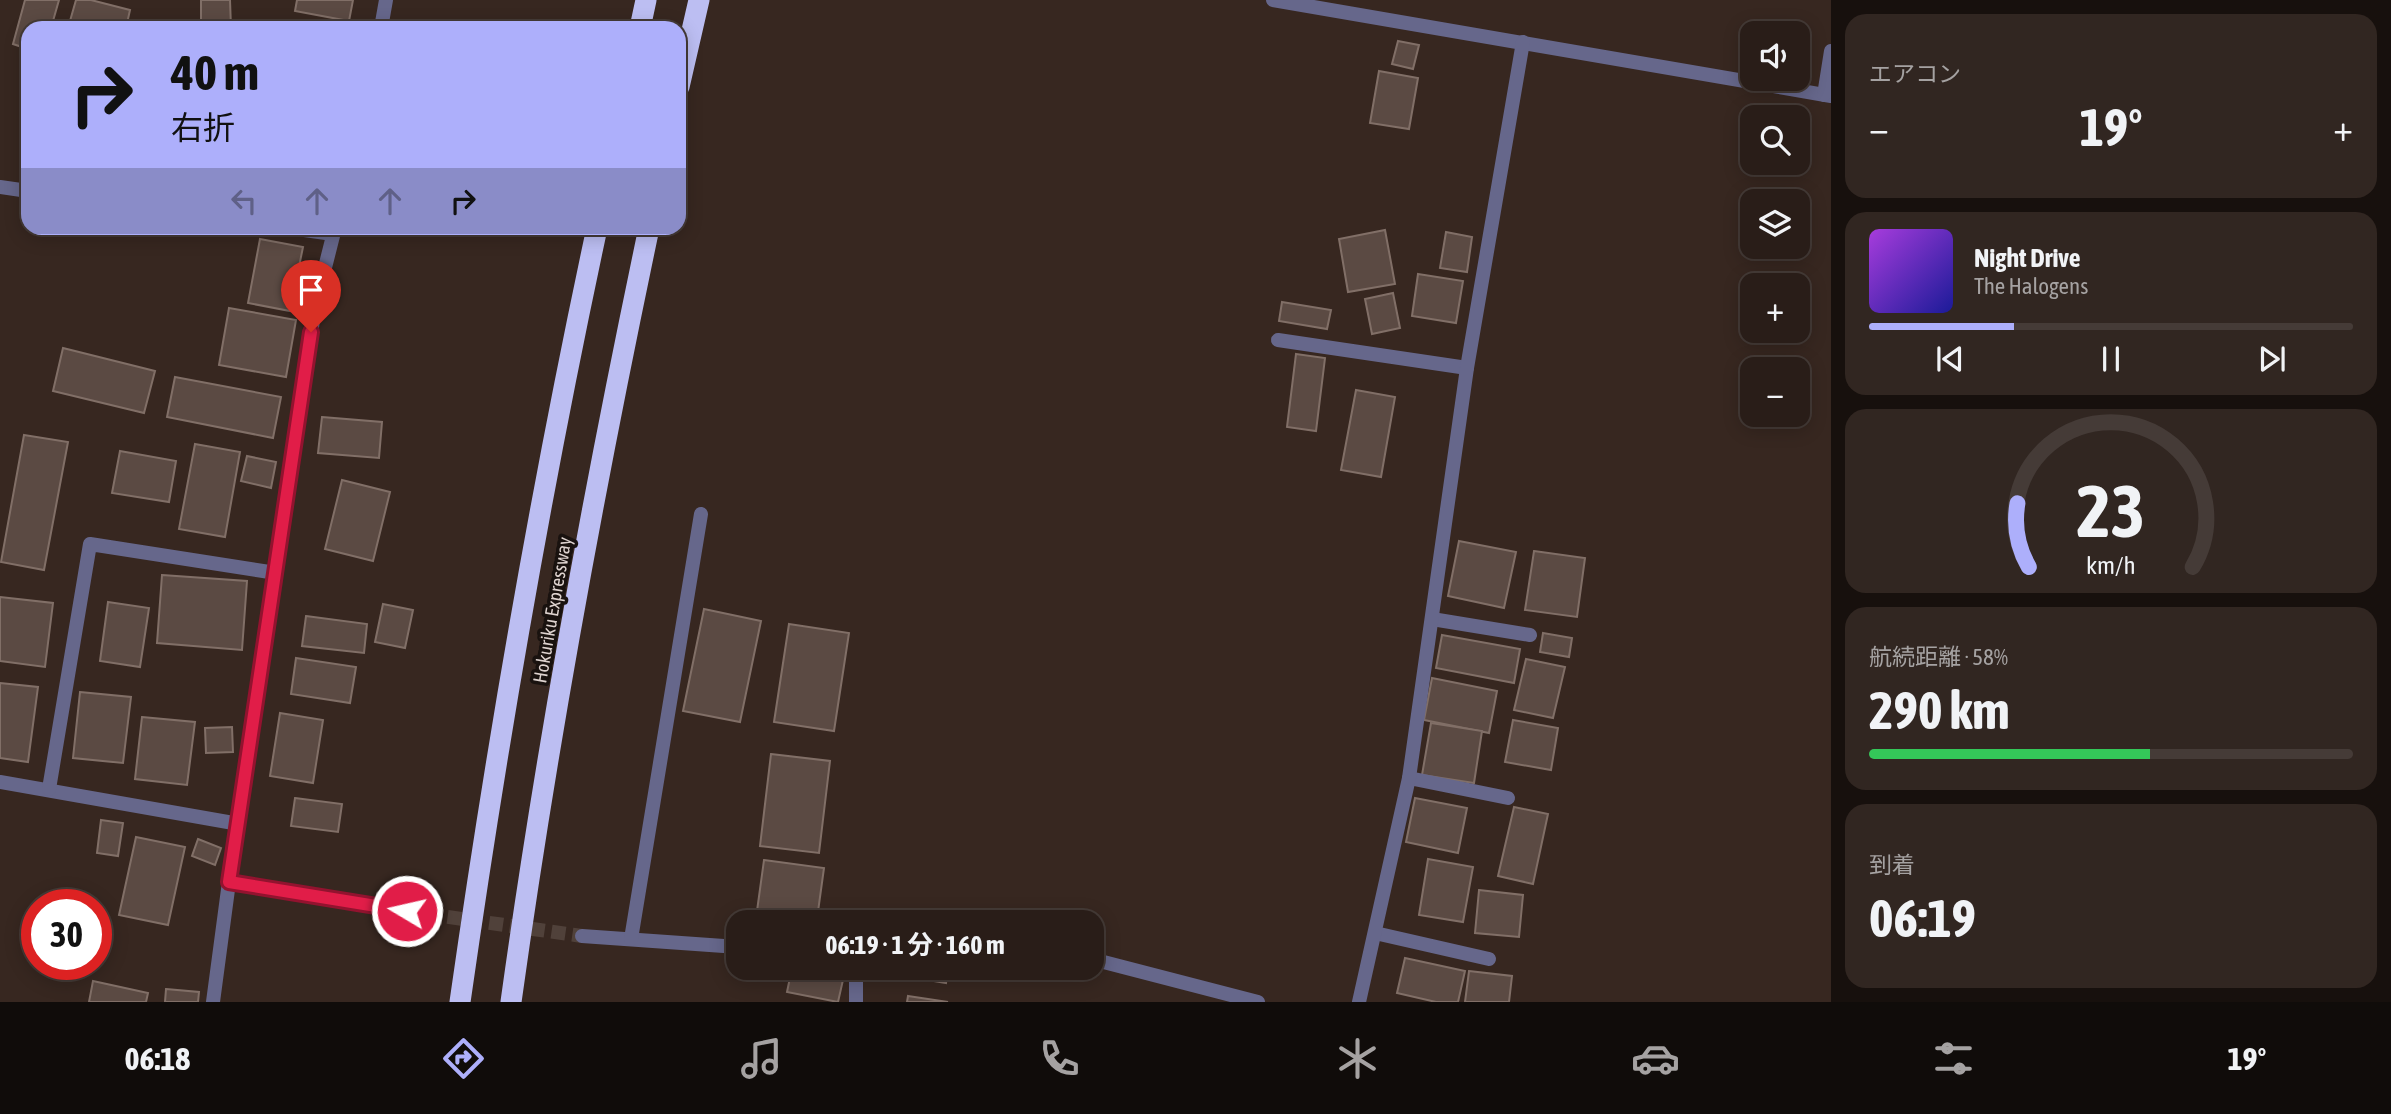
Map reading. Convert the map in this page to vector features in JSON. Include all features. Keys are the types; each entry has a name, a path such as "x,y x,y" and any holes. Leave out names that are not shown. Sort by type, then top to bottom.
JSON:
{"highway":[{"path":"642,21 646,0"},
{"path":"686,57 699,0"},
{"name":"Hokuriku Expressway","path":"460,1002 522,614 574,334 595,235"},
{"name":"Hokuriku Expressway","path":"511,1002 571,630 648,235"}],"street":[{"path":"382,21 386,0"},
{"path":"1273,0 1827,95 1831,51"},
{"path":"1359,1002 1409,778 1467,368 1523,42"},
{"path":"0,187 21,190"},
{"path":"214,1002 229,882 315,307 333,235"},
{"path":"1278,340 1467,368"},
{"path":"631,939 701,514"},
{"path":"49,789 90,544 276,573"},
{"path":"1432,619 1530,635"},
{"path":"1409,778 1508,798"},
{"path":"0,782 239,824"},
{"path":"229,882 407,911"},
{"path":"1375,933 1489,959"},
{"path":"582,936 726,946"},
{"path":"1104,963 1258,1002"},
{"path":"856,980 856,1002"}],"building":[{"path":"25,0 59,0 53,21 21,21 21,47 13,44"},
{"path":"76,0 91,0 130,10 128,21 70,21"},
{"path":"201,0 230,0 231,21 201,21"},
{"path":"297,0 353,0 349,21 295,11"},
{"path":"1398,41 1419,45 1413,69 1392,64"},
{"path":"1379,71 1418,78 1409,129 1370,123"},
{"path":"1385,230 1395,284 1348,292 1339,239"},
{"path":"1446,232 1472,237 1467,272 1440,268"},
{"path":"260,239 303,247 290,311 248,303"},
{"path":"1418,274 1463,281 1456,323 1412,316"},
{"path":"1393,293 1400,328 1372,334 1365,299"},
{"path":"1282,302 1331,310 1327,329 1279,321"},
{"path":"229,308 296,320 286,377 219,365"},
{"path":"63,348 155,371 144,413 53,391"},
{"path":"1296,354 1325,358 1316,431 1287,427"},
{"path":"175,377 281,397 273,438 167,417"},
{"path":"1356,390 1395,397 1381,477 1341,470"},
{"path":"322,417 382,422 379,458 318,453"},
{"path":"24,435 68,442 44,570 1,562"},
{"path":"195,444 240,452 225,537 179,529"},
{"path":"120,451 176,461 169,502 112,493"},
{"path":"247,456 276,462 271,488 241,481"},
{"path":"342,480 390,492 373,561 325,549"},
{"path":"1459,541 1516,552 1504,608 1448,596"},
{"path":"1534,551 1585,558 1577,617 1525,610"},
{"path":"162,575 247,581 242,650 157,643"},
{"path":"0,597 53,603 45,667 0,661"},
{"path":"108,602 149,608 140,667 100,661"},
{"path":"383,604 413,610 405,648 375,642"},
{"path":"704,609 761,621 740,722 683,711"},
{"path":"306,616 367,624 364,653 302,646"},
{"path":"789,624 849,633 834,731 774,722"},
{"path":"1543,633 1572,638 1569,657 1540,652"},
{"path":"1442,635 1520,649 1514,683 1436,668"},
{"path":"296,658 356,667 350,703 291,694"},
{"path":"1526,659 1565,667 1553,718 1514,710"},
{"path":"1432,678 1497,691 1489,733 1424,720"},
{"path":"0,683 38,687 28,762 0,758"},
{"path":"80,692 131,697 123,763 73,758"},
{"path":"280,713 323,720 313,783 270,776"},
{"path":"142,717 195,722 187,785 135,779"},
{"path":"1513,720 1558,728 1551,770 1505,762"},
{"path":"1431,723 1482,731 1474,783 1422,775"},
{"path":"232,727 233,752 206,753 205,728"},
{"path":"771,754 830,761 819,853 760,846"},
{"path":"295,798 342,804 338,832 291,826"},
{"path":"1415,798 1467,808 1458,853 1406,842"},
{"path":"1514,807 1548,814 1533,884 1498,876"},
{"path":"101,820 123,823 118,856 97,853"},
{"path":"136,837 185,847 168,925 119,915"},
{"path":"198,839 221,848 215,865 192,856"},
{"path":"1428,859 1473,867 1463,922 1419,915"},
{"path":"764,860 824,868 818,910 757,910"},
{"path":"1479,890 1523,895 1519,937 1475,933"},
{"path":"1405,958 1465,971 1458,1002 1436,1002 1397,993"},
{"path":"1469,971 1512,976 1509,1002 1465,1002"},
{"path":"790,980 843,980 838,1002 787,992"},
{"path":"93,981 148,993 146,1002 89,1002"},
{"path":"166,989 199,992 198,1002 165,1002"},
{"path":"908,996 948,1002 907,1002"}],"tunnel":[{"path":"406,911 582,936"}],"route":[{"path":"311,332 229,882 407,911"}]}
